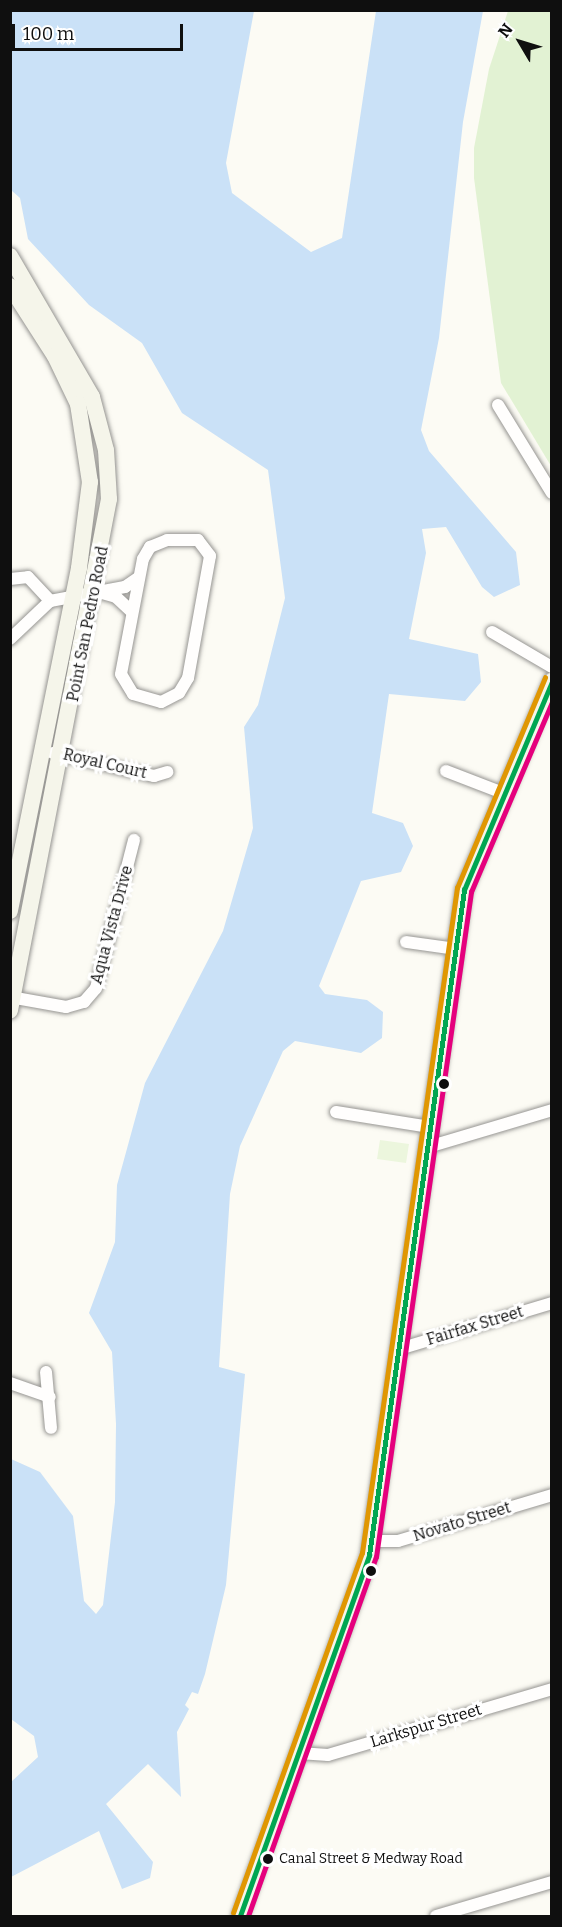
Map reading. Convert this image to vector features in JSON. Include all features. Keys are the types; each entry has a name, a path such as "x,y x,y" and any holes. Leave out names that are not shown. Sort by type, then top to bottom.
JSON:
{"main road":[{"name":"Point San Pedro Road","path":"10,256 80,369 100,424 109,498 95,591 11,1001"},
{"name":"Point San Pedro Road","path":"10,286 56,356 78,404 89,448 89,510 10,911"},
{"path":"240,1917 372,1541 466,882 552,681"}],"street":[{"path":"498,405 552,493"},
{"path":"167,540 198,540 207,546 210,556 188,678 168,700 134,694 124,686 121,674 132,612 138,578 150,547 167,540"},
{"path":"10,579 28,577 50,602"},
{"path":"10,639 50,602 138,578"},
{"path":"95,591 116,597 132,612"},
{"path":"492,632 552,667"},
{"name":"Royal Court","path":"43,751 154,776 167,772"},
{"path":"446,771 503,793"},
{"name":"Aqua Vista Drive","path":"11,1001 66,1007 84,1002 96,988 134,840"},
{"path":"406,942 456,949"},
{"path":"428,1147 552,1110"},
{"path":"336,1112 430,1127"},
{"name":"Fairfax Street","path":"399,1349 552,1302"},
{"path":"46,1372 51,1428"},
{"path":"10,1383 50,1397"},
{"name":"Novato Street","path":"372,1541 398,1541 552,1495"},
{"name":"Larkspur Street","path":"299,1753 328,1755 552,1689"},
{"path":"436,1917 552,1882"}],"green space":[{"path":"508,11 551,11 551,466 501,383 474,178 474,148 489,69"},
{"path":"380,1140 409,1144 406,1163 377,1159"}],"water":[{"path":"11,10 254,11 226,163 232,193 311,252 342,238 376,11 483,11 463,122 439,338 421,430 429,451 516,552 520,585 494,597 482,587 446,527 422,529 426,553 409,639 478,654 481,682 465,701 389,694 372,813 403,823 413,846 401,872 361,881 319,986 325,994 367,1000 383,1012 382,1038 361,1053 295,1041 283,1051 240,1146 230,1194 219,1367 245,1374 226,1585 205,1674 198,1694 192,1692 185,1705 189,1709 177,1732 181,1797 148,1764 106,1804 153,1862 150,1878 122,1889 99,1831 11,1877 11,1782 38,1757 34,1736 11,1719 11,1459 40,1472 73,1516 84,1601 96,1614 103,1605 115,1502 116,1424 112,1352 89,1313 115,1242 117,1185 145,1083 223,931 253,828 244,727 258,705 285,598 268,470 182,413 142,343 89,305 28,239 20,198 11,190"}],"transit line":[{"path":"233,1913 362,1553 457,888 545,678"},
{"path":"240,1916 369,1555 464,890 552,682"},
{"path":"248,1916 376,1557 471,892 552,702"}],"place":[{"name":"Canal Street & Medway Road","path":"268,1859"}]}
